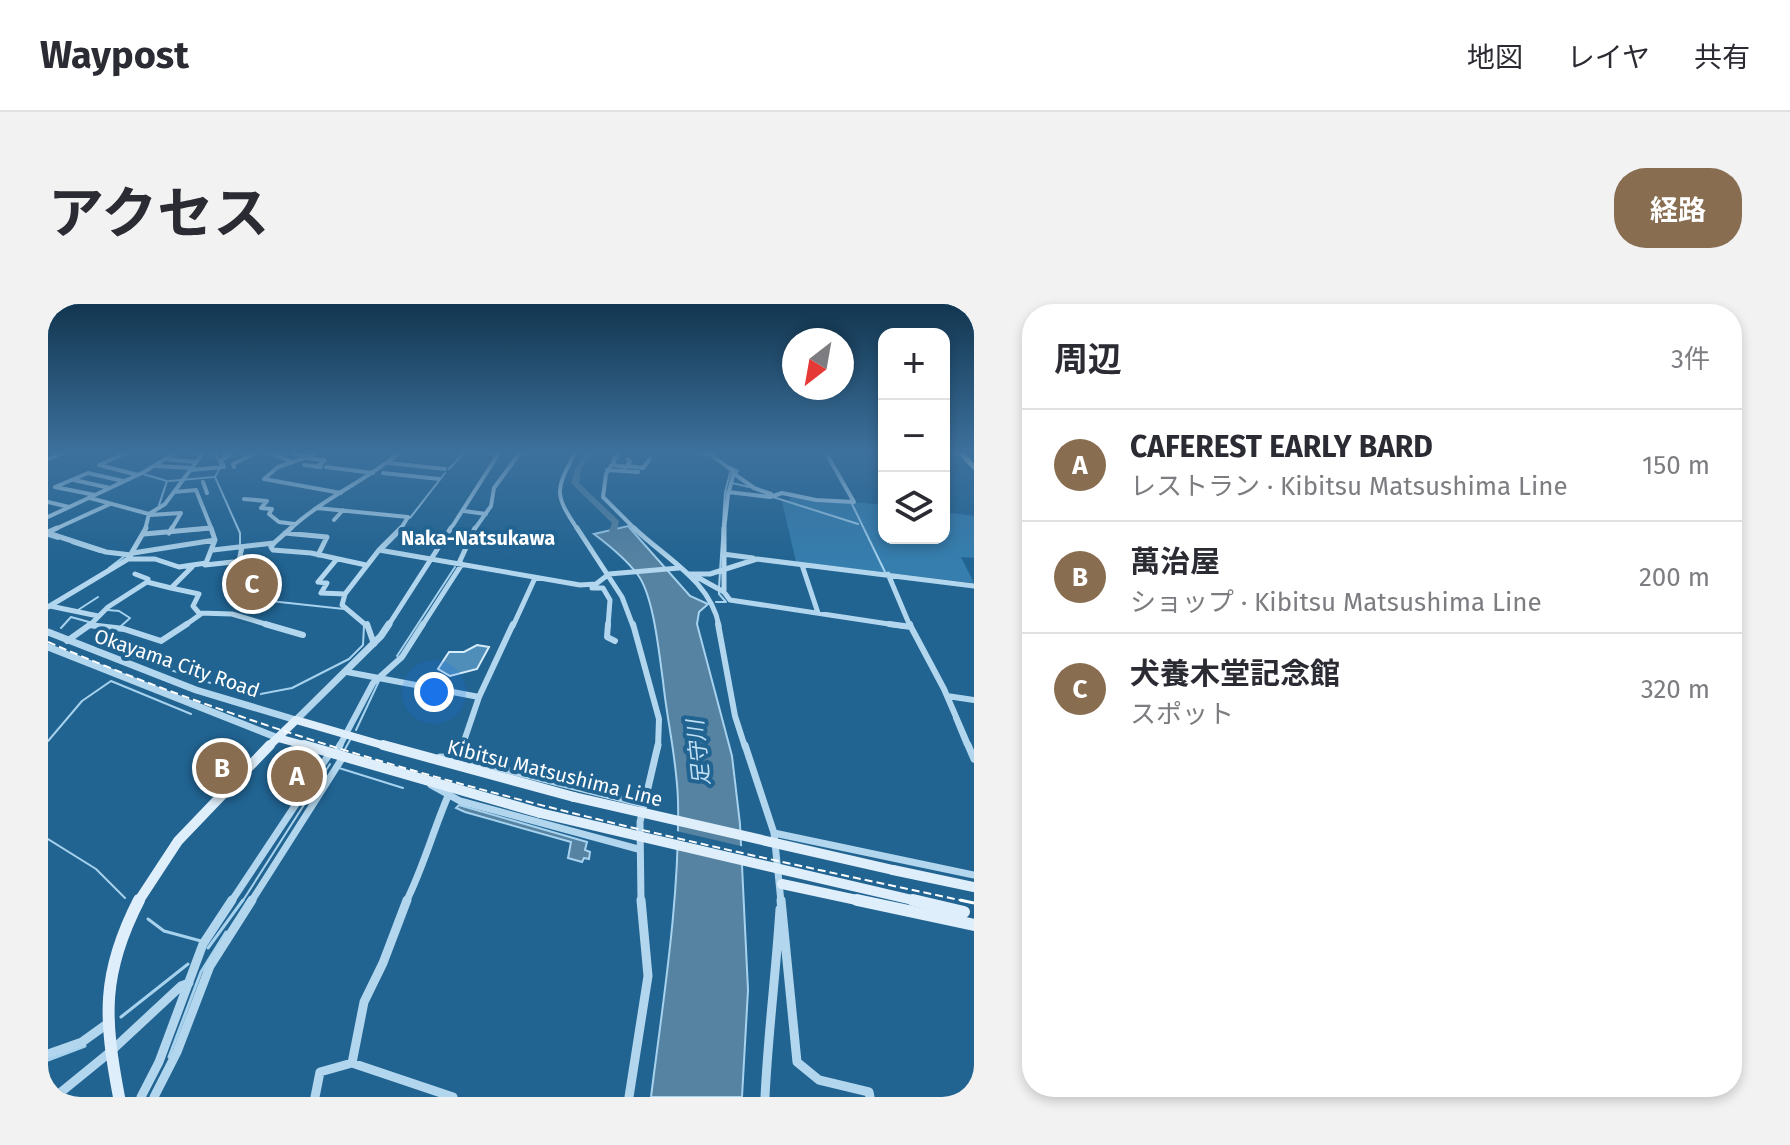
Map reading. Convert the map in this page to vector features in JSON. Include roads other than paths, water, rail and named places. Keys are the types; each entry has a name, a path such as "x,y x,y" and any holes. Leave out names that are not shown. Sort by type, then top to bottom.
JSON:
{"main road":[{"name":"Kibitsu Matsushima Line","path":"296,720 424,758 574,797 974,887"},
{"path":"119,1097 109,1053 107,1024 111,974 121,936 137,899 155,867 196,818 296,720"},
{"name":"Kibitsu Matsushima Line","path":"278,738 336,760 540,813 969,913"},
{"path":"782,884 974,925"}],"street":[{"path":"67,490 148,514 181,513 169,533"},
{"path":"48,517 105,490"},
{"path":"131,556 144,534 148,514 165,504 174,492 205,490"},
{"path":"314,490 341,493"},
{"path":"346,490 315,508 271,547 273,550 366,565"},
{"path":"296,720 374,644 477,490"},
{"path":"141,1097 159,1062 189,983 336,760 377,677 402,657 460,564 469,536 491,506 494,490"},
{"path":"559,490 559,497 567,515 610,574 640,642 659,719 660,737 643,804 638,849 648,976 629,1097"},
{"path":"604,490 603,497 707,593 715,606 735,716 774,833 782,884 797,1062 802,1071 813,1078 869,1092 870,1097"},
{"path":"760,490 775,495"},
{"path":"721,590 728,492 782,493 816,500 851,502 845,490"},
{"path":"196,491 215,540 213,550 201,566"},
{"path":"244,499 267,501 261,508 272,509 269,514 279,522 295,524"},
{"path":"48,502 69,507"},
{"path":"48,533 110,504"},
{"path":"315,508 408,517 397,534 366,565 345,594 342,605 366,622 374,644"},
{"path":"334,520 343,510"},
{"path":"464,511 486,514"},
{"path":"144,534 210,528"},
{"path":"48,533 122,555 155,559 160,563 192,567 233,562"},
{"path":"285,533 327,537 318,555"},
{"path":"53,602 131,556 215,540"},
{"path":"213,550 274,543"},
{"path":"238,589 236,575 241,547"},
{"path":"380,551 570,583 596,584 610,574 678,568"},
{"path":"723,554 974,586"},
{"path":"337,558 318,582 327,583 321,593 345,594"},
{"path":"694,575 757,559"},
{"path":"802,565 818,613"},
{"path":"171,588 192,567"},
{"path":"686,573 721,590 730,600 909,627"},
{"path":"135,574 148,579 147,582"},
{"path":"887,574 909,627 947,696 974,759"},
{"path":"458,758 479,697 535,578"},
{"path":"67,641 147,582 199,594 193,606 201,614"},
{"path":"570,583 580,588 603,588 610,600 607,637 615,641"},
{"path":"53,602 75,612 98,616"},
{"path":"90,623 124,629 161,641 201,614 232,614 303,635"},
{"name":"Okayama City Road","path":"48,632 196,690 296,720"},
{"name":"Okayama City Road","path":"50,651 278,738"},
{"path":"347,672 479,697"},
{"path":"947,696 974,700"},
{"path":"424,758 458,758 643,804"},
{"path":"154,1097 173,1063 203,965 204,942 336,760"},
{"path":"428,782 448,796 638,849"},
{"path":"352,1063 364,1002 383,963 400,913 421,872 430,837 448,796"},
{"path":"774,833 974,875"},
{"path":"765,1097 768,1025 782,902"},
{"path":"55,1097 109,1053 181,986 189,983"},
{"path":"48,1054 82,1042 107,1024"},
{"path":"315,1097 320,1072 352,1063 453,1097"}],"water":[{"path":"628,526 690,596 708,604 699,612 697,624 732,756 740,824 748,990 742,1097 651,1097 674,912 678,801 658,641 648,597 633,569 594,534"},
{"path":"459,805 587,842 585,850 590,852 589,859 584,858 582,862 568,858 571,842 465,812 456,808"}],"waterway":[{"path":"159,505 164,490"},
{"path":"221,490 240,533 240,546"},
{"path":"410,518 432,490"},
{"name":"足守川","path":"582,490 616,523 613,531 621,540"},
{"path":"716,602 726,602 719,594 726,490"},
{"path":"773,497 858,524"},
{"path":"852,504 885,572"},
{"path":"384,548 402,530"},
{"path":"48,536 58,539"},
{"path":"72,543 100,552"},
{"path":"109,568 126,555"},
{"path":"397,656 455,567"},
{"path":"233,576 233,585 251,599 344,609"},
{"path":"78,610 98,597"},
{"path":"108,610 119,611 130,618 120,627"},
{"path":"61,628 71,617 89,622"},
{"path":"116,652 250,696 292,688 349,659 363,645 364,626"},
{"path":"48,741 82,701 111,681 191,714"},
{"path":"356,730 379,681"},
{"path":"954,718 965,745"},
{"path":"344,751 350,740"},
{"path":"242,902 330,764"},
{"path":"339,768 403,788"},
{"path":"48,839 96,869 125,898"},
{"path":"208,948 243,900"},
{"path":"148,919 164,931 201,941"},
{"path":"169,1057 201,972 226,932"},
{"path":"121,1017 188,964"},
{"path":"48,1060 85,1046"}],"railway":[{"path":"48,642 159,687 386,763 618,824 969,902"},
{"path":"960,900 974,903"}],"place":[{"name":"犬養木堂記念館","path":"252,584"},
{"name":"萬治屋","path":"222,768"},
{"name":"CAFEREST EARLY BARD","path":"297,776"}],"district":[{"name":"Naka-Natsukawa","path":"478,538"}]}
